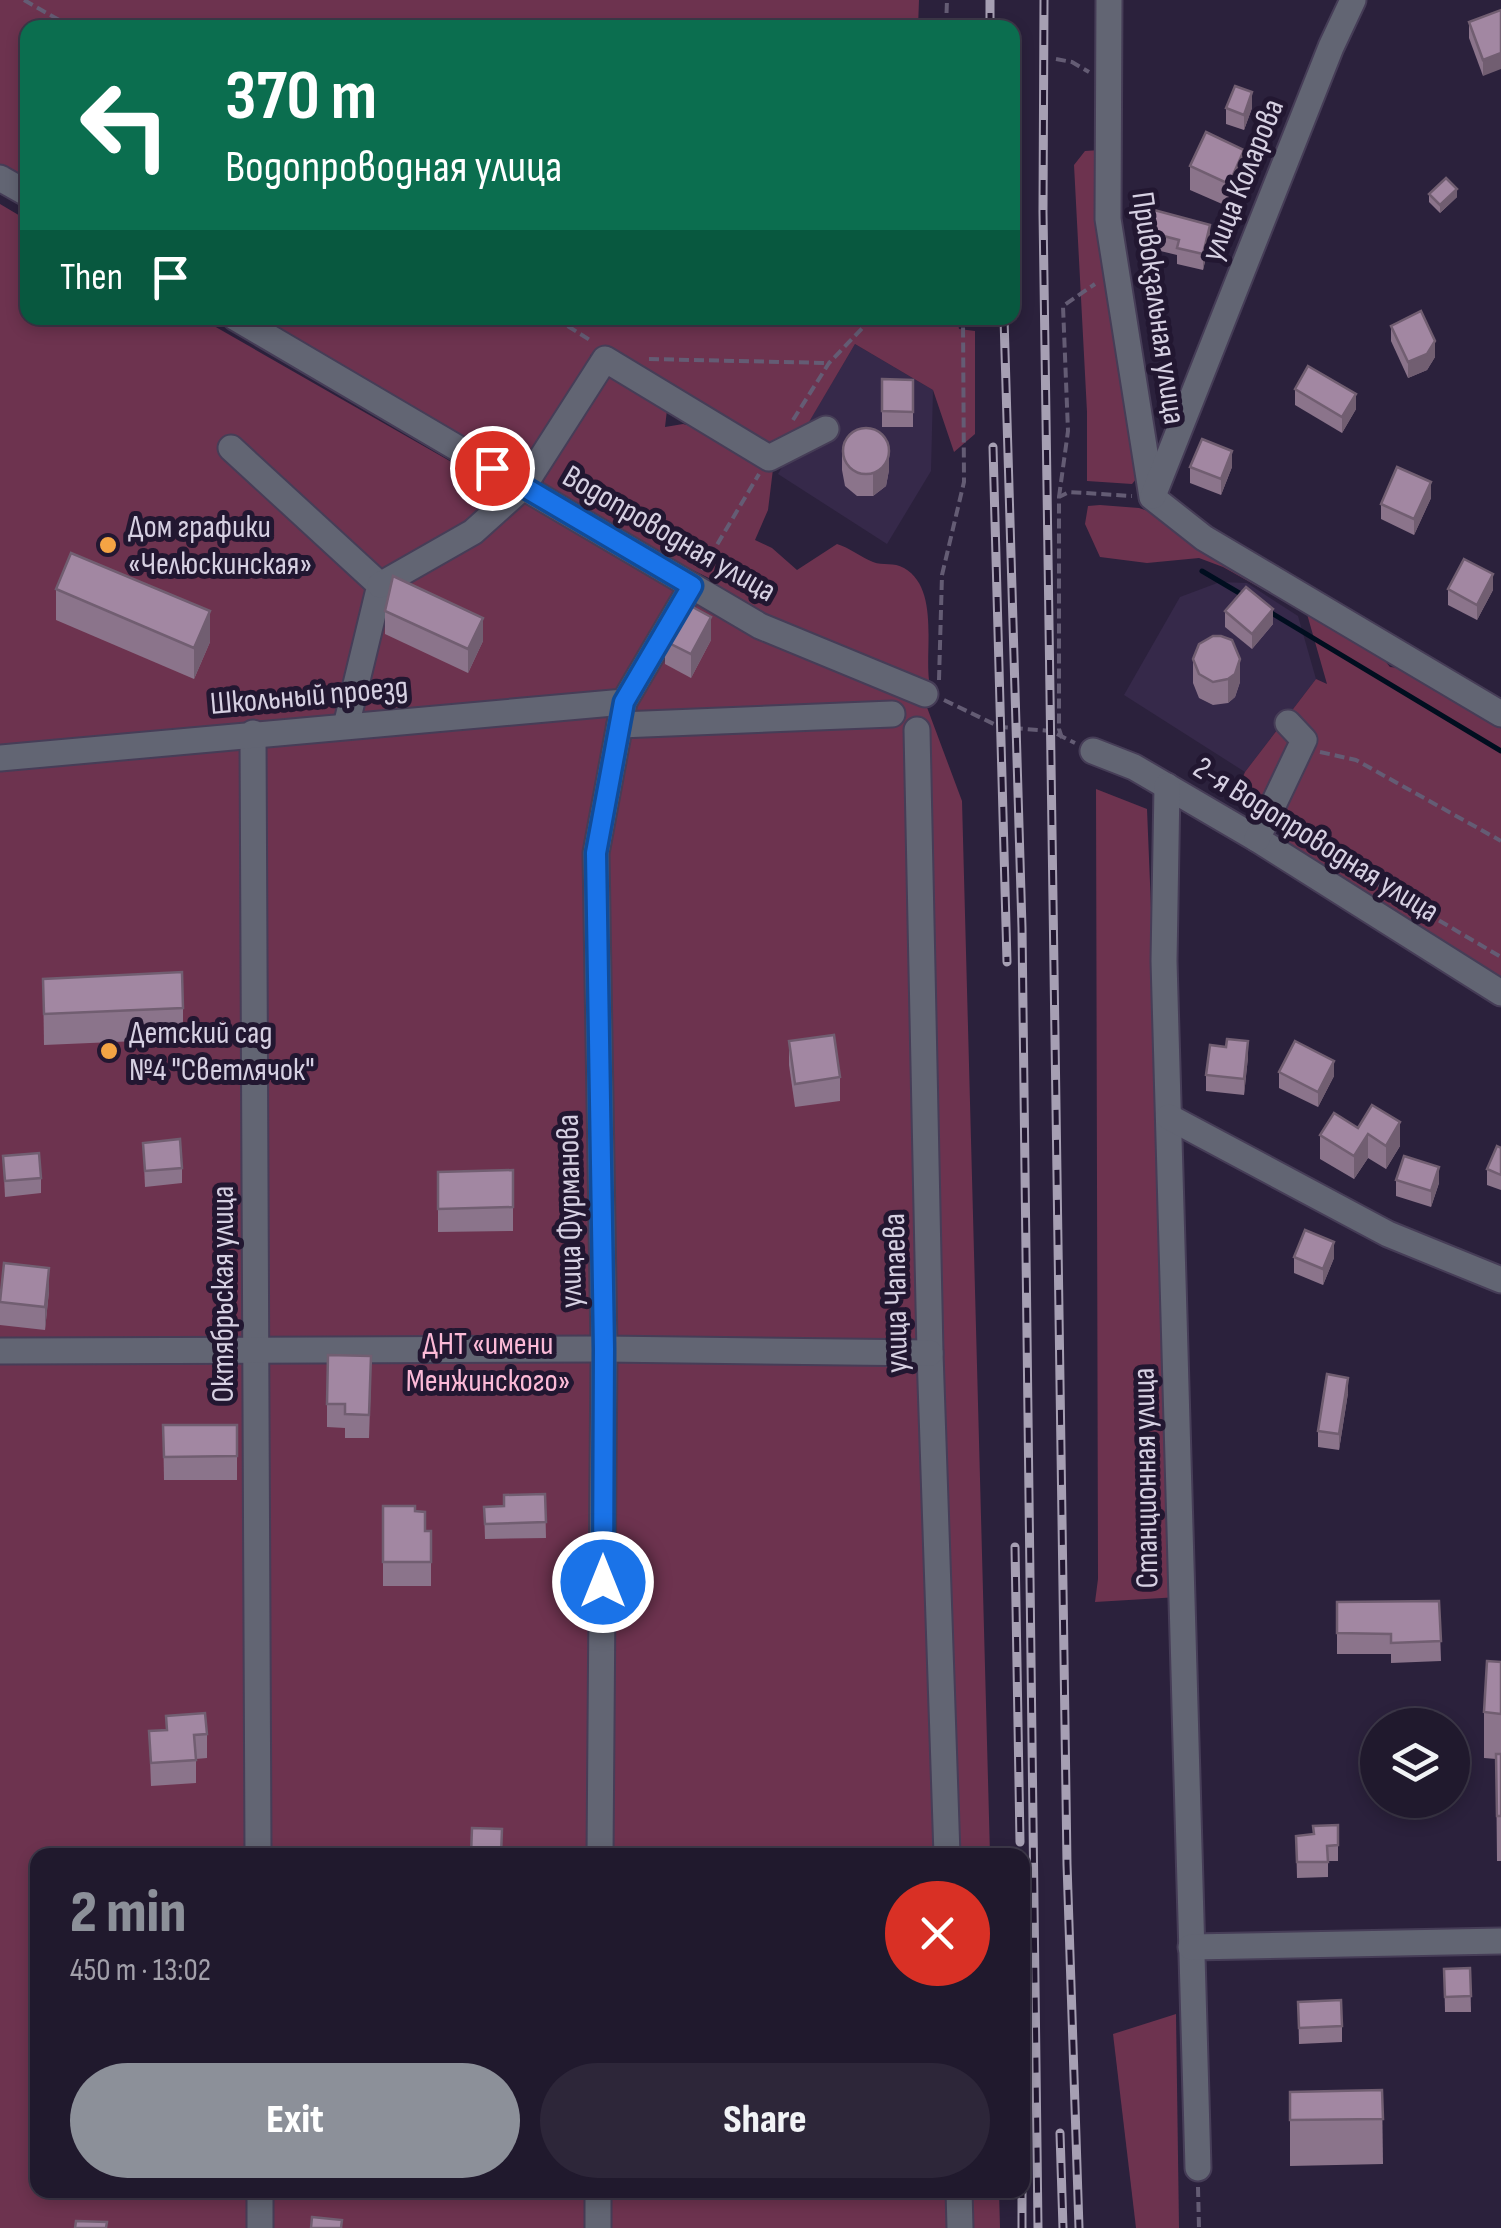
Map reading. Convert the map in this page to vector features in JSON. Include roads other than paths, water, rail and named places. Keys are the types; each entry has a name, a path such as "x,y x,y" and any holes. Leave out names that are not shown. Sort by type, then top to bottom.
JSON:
{"street":[{"name":"Привокзальная улица","path":"1108,0 1108,219 1152,497"},
{"name":"улица Коларова","path":"1152,497 1331,47 1354,0"},
{"name":"Водопроводная улица","path":"248,325 760,626 934,690"},
{"path":"346,726 380,585 474,532 524,487 606,359 769,458 826,428"},
{"path":"231,448 380,585"},
{"path":"1152,497 1204,538 1501,714"},
{"name":"улица Фурманова","path":"600,1848 604,1349 596,853 622,713 692,586"},
{"name":"Школьный проезд","path":"0,758 346,726 622,713 892,714"},
{"path":"1262,830 1304,740 1288,723"},
{"name":"улица Чапаева","path":"917,730 930,1353 947,1848"},
{"name":"Октябрьская улица","path":"253,733 258,1848"},
{"name":"2-я Водопроводная улица","path":"1093,751 1262,830 1501,993"},
{"name":"Станционная улица","path":"1167,786 1164,960 1198,2168"},
{"path":"1169,1118 1388,1234 1501,1280"},
{"path":"0,1352 604,1349 930,1353"},
{"path":"1191,1946 1501,1941"},
{"path":"260,2198 260,2228"},
{"path":"598,2198 598,2228"},
{"path":"958,2198 960,2228"}],"waterway":[{"path":"1202,571 1246,597"},
{"path":"1268,611 1501,751"}],"railway":[{"path":"990,0 990,20"},
{"path":"1044,0 1043,212 1067,1864 1079,2228"},
{"path":"1004,325 1022,928 1038,2228"},
{"path":"993,447 1007,962"},
{"path":"1015,1547 1020,1842"},
{"path":"1060,2133 1063,2228"},
{"path":"1022,2198 1022,2228"}],"place":[{"name":"Дом графики «Челюскинская»","path":"108,545"},
{"name":"Детский сад №4 \"Светлячок\"","path":"109,1051"}],"park label":[{"name":"ДНТ «имени Менжинского»","path":"488,1362"}]}
